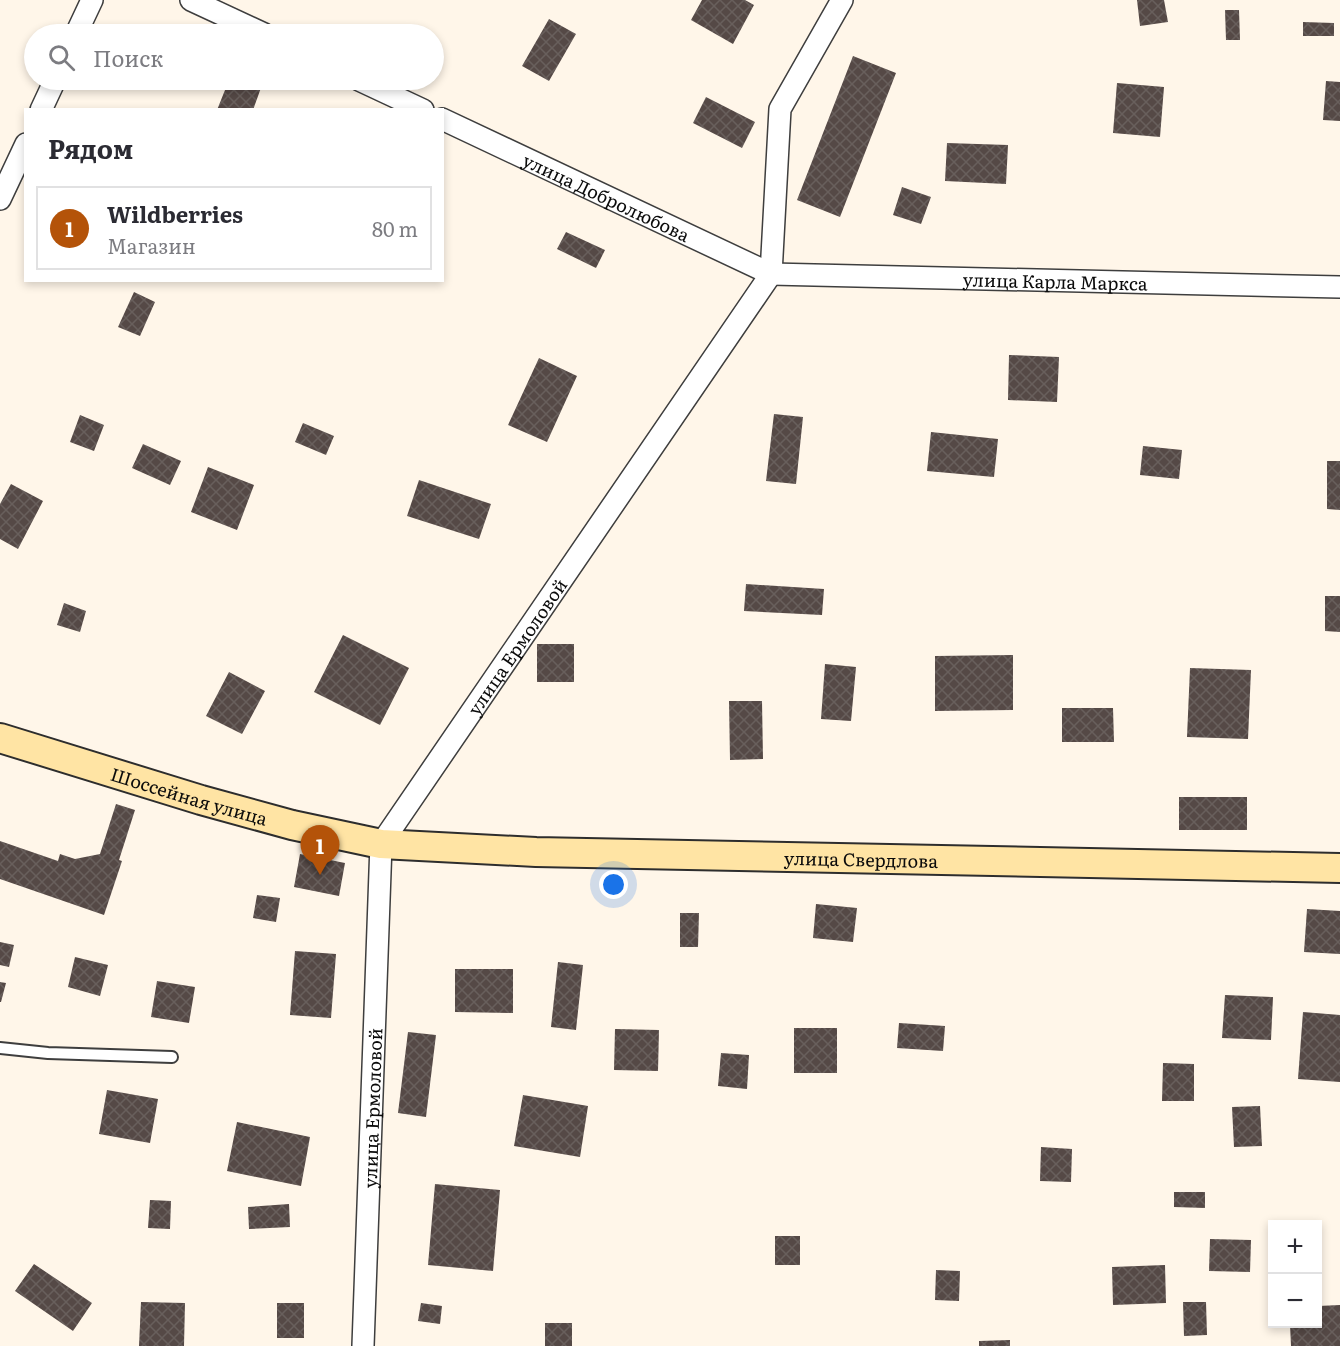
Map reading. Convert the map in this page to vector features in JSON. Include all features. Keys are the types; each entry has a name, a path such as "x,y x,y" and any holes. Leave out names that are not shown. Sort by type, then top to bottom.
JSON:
{"main road":[{"name":"Шоссейная улица","path":"1,741 292,825 381,844"},
{"name":"улица Свердлова","path":"381,844 536,852 1340,868"}],"street":[{"path":"81,24 92,0"},
{"path":"191,0 243,24"},
{"path":"771,274 780,109 842,0"},
{"path":"42,108 50,90"},
{"path":"380,90 419,108"},
{"name":"улица Добролюбова","path":"444,120 771,274"},
{"path":"0,199 24,148"},
{"name":"улица Карла Маркса","path":"771,274 1340,287"},
{"name":"улица Ермоловой","path":"363,1346 381,844 771,274"}],"lane":[{"path":"0,1048 48,1053 172,1057"}],"building":[{"path":"702,0 745,0 754,5 733,44 691,20"},
{"path":"1137,0 1164,0 1168,22 1140,26"},
{"path":"1225,10 1239,10 1240,40 1226,40"},
{"path":"549,19 576,34 549,81 522,66"},
{"path":"1303,22 1334,23 1334,36 1303,36"},
{"path":"853,56 896,73 840,217 797,200"},
{"path":"1326,81 1340,82 1340,121 1323,120"},
{"path":"1117,83 1164,87 1160,137 1113,133"},
{"path":"225,90 260,90 254,108 218,108"},
{"path":"706,97 755,122 742,148 693,123"},
{"path":"947,143 1008,145 1006,184 945,181"},
{"path":"902,187 931,197 921,224 893,215"},
{"path":"566,232 605,250 596,268 557,249"},
{"path":"134,292 155,302 140,336 118,327"},
{"path":"1009,355 1059,357 1057,402 1008,400"},
{"path":"539,358 577,376 547,442 508,425"},
{"path":"774,414 803,417 796,484 766,481"},
{"path":"80,415 104,425 94,451 70,442"},
{"path":"303,423 334,436 326,455 295,442"},
{"path":"931,432 998,439 994,477 927,471"},
{"path":"143,444 181,461 170,485 132,468"},
{"path":"1143,446 1182,450 1179,479 1140,475"},
{"path":"1327,461 1340,461 1340,510 1327,509"},
{"path":"208,467 254,485 237,530 191,512"},
{"path":"419,480 491,504 479,539 407,516"},
{"path":"11,484 43,501 18,549 0,539 0,504"},
{"path":"746,584 824,589 822,615 744,611"},
{"path":"1325,596 1340,596 1340,632 1325,631"},
{"path":"64,603 86,611 80,632 57,625"},
{"path":"343,635 409,668 380,725 314,692"},
{"path":"537,644 574,644 574,682 537,682"},
{"path":"1013,655 1013,710 935,711 935,656"},
{"path":"825,664 856,667 851,721 821,719"},
{"path":"1190,668 1251,670 1248,739 1187,737"},
{"path":"229,672 265,691 242,734 206,716"},
{"path":"729,701 762,701 763,759 730,760"},
{"path":"1062,708 1113,708 1114,742 1062,742"},
{"path":"1179,797 1247,797 1247,830 1179,830"},
{"path":"116,804 135,810 119,860 122,861 104,915 0,879 0,841 58,861 60,854 75,859 100,854"},
{"path":"300,854 345,863 339,896 294,887"},
{"path":"257,895 280,898 276,922 253,918"},
{"path":"816,904 857,908 853,942 813,938"},
{"path":"1307,909 1340,911 1340,954 1304,952"},
{"path":"680,913 699,913 698,947 680,947"},
{"path":"0,942 14,945 9,967 0,965"},
{"path":"295,951 336,954 331,1018 290,1015"},
{"path":"75,957 108,965 100,996 68,987"},
{"path":"558,962 583,965 576,1030 551,1027"},
{"path":"455,969 513,969 513,1013 455,1012"},
{"path":"157,981 195,987 189,1023 151,1017"},
{"path":"0,982 6,983 1,1002 0,1002"},
{"path":"1225,995 1273,997 1271,1040 1222,1038"},
{"path":"1303,1012 1340,1015 1340,1082 1298,1079"},
{"path":"899,1023 945,1026 943,1051 897,1048"},
{"path":"794,1028 837,1028 837,1073 794,1073"},
{"path":"615,1029 659,1030 658,1071 614,1070"},
{"path":"408,1032 436,1035 426,1117 398,1113"},
{"path":"721,1053 749,1055 747,1089 718,1086"},
{"path":"1163,1063 1194,1064 1194,1101 1162,1101"},
{"path":"107,1090 158,1099 150,1143 99,1134"},
{"path":"523,1095 588,1106 580,1157 514,1146"},
{"path":"1260,1106 1262,1146 1234,1147 1232,1107"},
{"path":"237,1122 310,1137 301,1186 227,1171"},
{"path":"1041,1147 1072,1149 1071,1182 1040,1181"},
{"path":"435,1184 500,1190 493,1271 428,1265"},
{"path":"1174,1192 1205,1192 1205,1208 1174,1207"},
{"path":"150,1200 171,1201 170,1229 148,1228"},
{"path":"289,1204 290,1227 249,1229 248,1207"},
{"path":"775,1236 800,1236 800,1265 775,1265"},
{"path":"1210,1239 1251,1240 1250,1272 1209,1271"},
{"path":"34,1264 92,1303 73,1331 15,1291"},
{"path":"1165,1265 1166,1303 1113,1305 1112,1267"},
{"path":"936,1270 960,1271 959,1301 935,1300"},
{"path":"141,1302 185,1303 184,1346 139,1346"},
{"path":"1183,1302 1206,1302 1207,1335 1184,1336"},
{"path":"277,1303 304,1303 304,1338 277,1338"},
{"path":"421,1303 442,1306 440,1324 418,1321"},
{"path":"1340,1305 1340,1346 1291,1346 1290,1328 1322,1328 1322,1306"},
{"path":"545,1323 572,1323 572,1346 545,1346"},
{"path":"1010,1340 1010,1346 979,1346 979,1341"}],"place":[{"name":"Wildberries","path":"320,875"}]}
